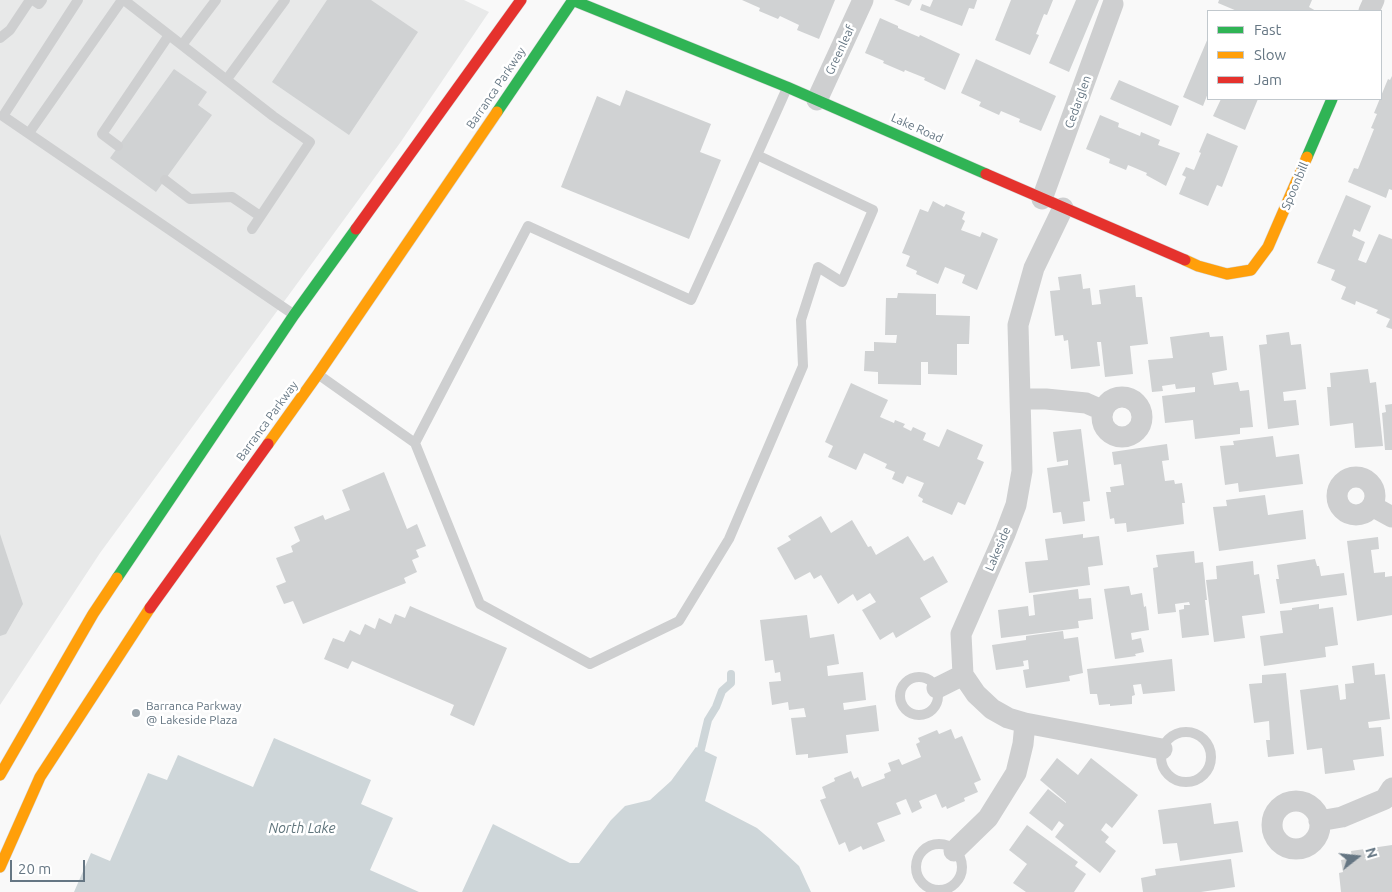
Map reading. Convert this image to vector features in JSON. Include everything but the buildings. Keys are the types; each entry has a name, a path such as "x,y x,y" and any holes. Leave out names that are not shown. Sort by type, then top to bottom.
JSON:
{"main road":[{"path":"0,776 93,614 294,315 521,0"},
{"name":"Lake Road","path":"572,0 787,87 1198,266 1228,274 1251,270"},
{"name":"Barranca Parkway","path":"0,867 40,777 136,628 318,374 572,0"},
{"name":"Spoonbill","path":"1251,270 1268,247 1332,100"}],"street":[{"name":"Greenleaf","path":"817,100 864,0"},
{"name":"Cedarglen","path":"1042,199 1113,4"},
{"name":"Lakeside","path":"963,675 961,634 1005,534 1017,496 1022,471 1018,325 1034,268 1063,208"},
{"path":"1020,400 1046,399 1076,402 1102,410"},
{"path":"1372,506 1392,517"},
{"path":"937,688 963,675 976,694 992,709 1008,718 1025,723 1162,749"},
{"path":"954,851 988,818 1016,773 1023,744 1025,723"},
{"path":"1319,821 1342,817 1390,797"}],"lane":[{"path":"78,0 3,116 294,315"},
{"path":"29,134 123,0 310,142 252,229"},
{"path":"182,45 216,0"},
{"path":"227,80 285,0"},
{"path":"0,38 10,30 36,1"},
{"path":"118,146 102,134 169,35"},
{"path":"415,443 528,226 691,300 787,87"},
{"path":"318,374 415,443 480,604 590,664 679,621 729,539 803,366 800,320 818,267 842,282 873,210 757,154"},
{"path":"165,180 190,199 232,196 260,216"},
{"path":"1184,732 1194,733 1202,738 1208,746 1211,755 1210,765 1198,779 1188,782 1179,781 1170,776 1164,768 1162,749 1167,741 1175,735 1184,732"},
{"path":"939,844 948,846 954,851 960,859 962,867 960,876 955,884 948,889 939,890 930,889 923,884 918,876 916,867 918,858 923,851 930,846 939,844"}],"shaded area":[{"path":"0,0 464,0 489,12 400,143 100,553 0,705"}],"water":[{"name":"North Lake","path":"274,738 371,780 361,804 393,818 370,870 419,892 74,892 91,853 110,861 148,773 167,780 178,755 253,787"},
{"path":"696,747 717,757 705,801 757,828 770,839 799,866 811,892 462,892 493,824 570,863 579,863 611,820 625,806 650,800 671,781"}],"waterway":[{"path":"701,749 708,720 716,707 722,691 731,683 731,674"}],"traffic: fast":[{"path":"572,0 787,87 986,174"},
{"path":"497,112 573,0"},
{"path":"1307,157 1332,100"},
{"path":"117,578 294,315 356,229"}],"traffic: slow":[{"path":"268,444 497,112"},
{"path":"1185,260 1198,266 1227,274 1251,270 1268,247 1307,157"},
{"path":"0,775 93,614 117,578"},
{"path":"0,867 40,777 150,608"}],"traffic: jam":[{"path":"356,229 521,0"},
{"path":"986,174 1185,260"},
{"path":"150,608 268,444"}],"place":[{"name":"Barranca Parkway @ Lakeside Plaza","path":"136,713"}]}
